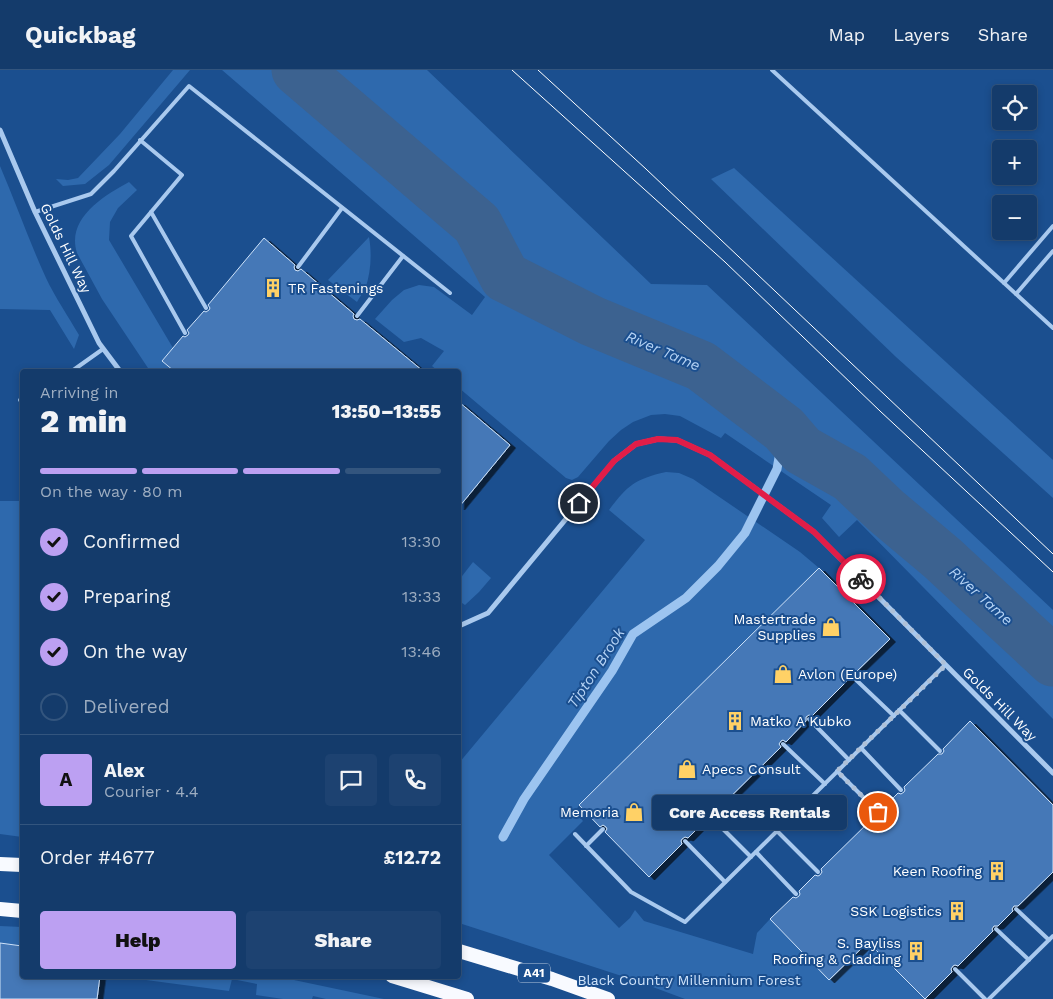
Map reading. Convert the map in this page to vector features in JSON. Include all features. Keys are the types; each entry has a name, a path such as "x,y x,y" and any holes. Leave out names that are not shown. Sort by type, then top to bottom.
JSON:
{"highway":[{"path":"0,864 20,866"},
{"path":"0,909 20,911"},
{"name":"A41","path":"461,952 552,979 608,999"},
{"path":"402,979 467,999"}],"street":[{"name":"Golds Hill Way","path":"0,130 35,212 99,343 119,369"},
{"name":"Golds Hill Way","path":"461,625 488,613 614,461 636,444 658,439 677,440 710,455 814,532 1053,773"}],"lane":[{"path":"772,70 1053,328"},
{"path":"35,212 92,194 189,86 450,293"},
{"path":"140,140 182,175 131,236 185,333"},
{"path":"298,267 342,208"},
{"path":"150,212 206,308"},
{"path":"1004,283 1053,226"},
{"path":"1016,294 1053,251"},
{"path":"357,316 403,256"},
{"path":"75,369 104,349"},
{"path":"575,834 631,892 685,922 946,665"},
{"path":"852,676 894,716"},
{"path":"899,710 940,752"},
{"path":"809,719 849,760"},
{"path":"783,744 825,784"},
{"path":"861,748 901,790"},
{"path":"837,771 878,812"},
{"path":"710,816 751,857"},
{"path":"586,846 603,829"},
{"path":"777,831 818,872"},
{"path":"685,841 725,882"},
{"path":"756,852 796,894"},
{"path":"1016,909 1049,940"},
{"path":"996,928 1029,960"},
{"path":"989,999 1053,936"},
{"path":"955,969 985,999"}],"green space":[{"path":"173,70 190,70 109,165 85,184 63,186 56,179 68,180 78,178 120,134"},
{"path":"222,70 427,70 651,284 707,285 1053,610 1053,719 857,520 839,537 822,518 831,505 725,433 721,438 680,416 651,415 633,422 621,430 578,477 572,480 566,478 461,390 461,369 436,369 432,366 444,351 421,338 404,342 375,319 404,290 419,285 434,287 472,315 485,297"},
{"path":"0,166 46,278 79,335 74,349 50,310 0,309"},
{"path":"734,168 1053,460 1053,498 896,357 711,179"},
{"path":"129,182 137,190 118,208 110,222 109,240 173,348 162,361 172,369 149,369 102,299 77,253 75,241 82,219 89,210 108,194"},
{"path":"369,237 371,256 369,276 365,289 357,302 328,280"},
{"name":"Black Country Millennium Forest","path":"666,472 679,473 693,479 800,552 819,568 579,805 575,812 583,821 549,855 619,928 630,918 635,910 644,921 753,954 757,933 770,919 829,980 868,942 924,999 685,999 634,980 461,924 461,761 645,540 609,510 627,489 647,477"},
{"path":"0,501 20,501 20,837 0,834"},
{"path":"473,562 491,578 465,605 461,602 461,577"},
{"path":"0,926 20,927 20,946 0,943"},
{"path":"139,979 232,979 229,991"},
{"path":"232,979 289,979 384,999 326,999 313,996 312,999 283,999 256,995 257,984"}],"building":[{"name":"TR Fastenings","path":"264,238 295,265 295,270 301,269 354,314 354,319 360,319 421,369 172,369 162,361 183,336 188,335 187,330 204,311 209,310 208,305"},
{"path":"461,404 510,445 461,505"},
{"path":"819,568 890,639 855,673 850,673 849,679 812,716 806,717 806,721 786,742 781,741 779,744 781,747 713,814 708,813 707,819 688,838 682,839 682,844 649,877 605,832 606,827 603,825 600,827 579,805"},
{"path":"970,721 1053,805 1053,872 1018,906 1014,906 1013,911 998,926 994,926 993,931 958,966 953,966 952,972 925,999 868,942 829,980 770,919 793,897 799,896 799,891 815,875 820,875 821,869 876,815 880,815 881,810 898,793 904,792 904,787 938,754 942,754 943,749"},
{"path":"0,943 20,946 20,979 100,979 97,999 0,999"}],"waterway":[{"name":"River Tame","path":"297,70 477,224 505,277 592,321 701,366 784,429 802,450 850,477 886,511 942,558 1053,661"},
{"name":"Tipton Brook","path":"503,837 524,799 612,671 633,634 686,598 718,566 745,533 777,469 784,429"}],"tram line":[{"path":"512,70 725,262 880,411 1053,572"},
{"path":"538,70 646,169 1053,554"}],"way so far":[{"path":"861,579 946,665 837,771 878,812"}],"place":[{"name":"TR Fastenings","path":"273,288"},
{"name":"Mastertrade Supplies","path":"831,627"},
{"name":"Avlon (Europe)","path":"783,674"},
{"name":"Matko A Kubko","path":"735,721"},
{"name":"Apecs Consult","path":"687,769"},
{"name":"Memoria","path":"634,812"},
{"name":"Core Access Rentals","path":"878,812"},
{"name":"Keen Roofing","path":"997,871"},
{"name":"SSK Logistics","path":"957,911"},
{"name":"S. Bayliss Roofing & Cladding","path":"916,951"}],"route":[{"path":"579,503 614,461 636,444 658,439 677,440 710,455 814,532 861,579"}]}
